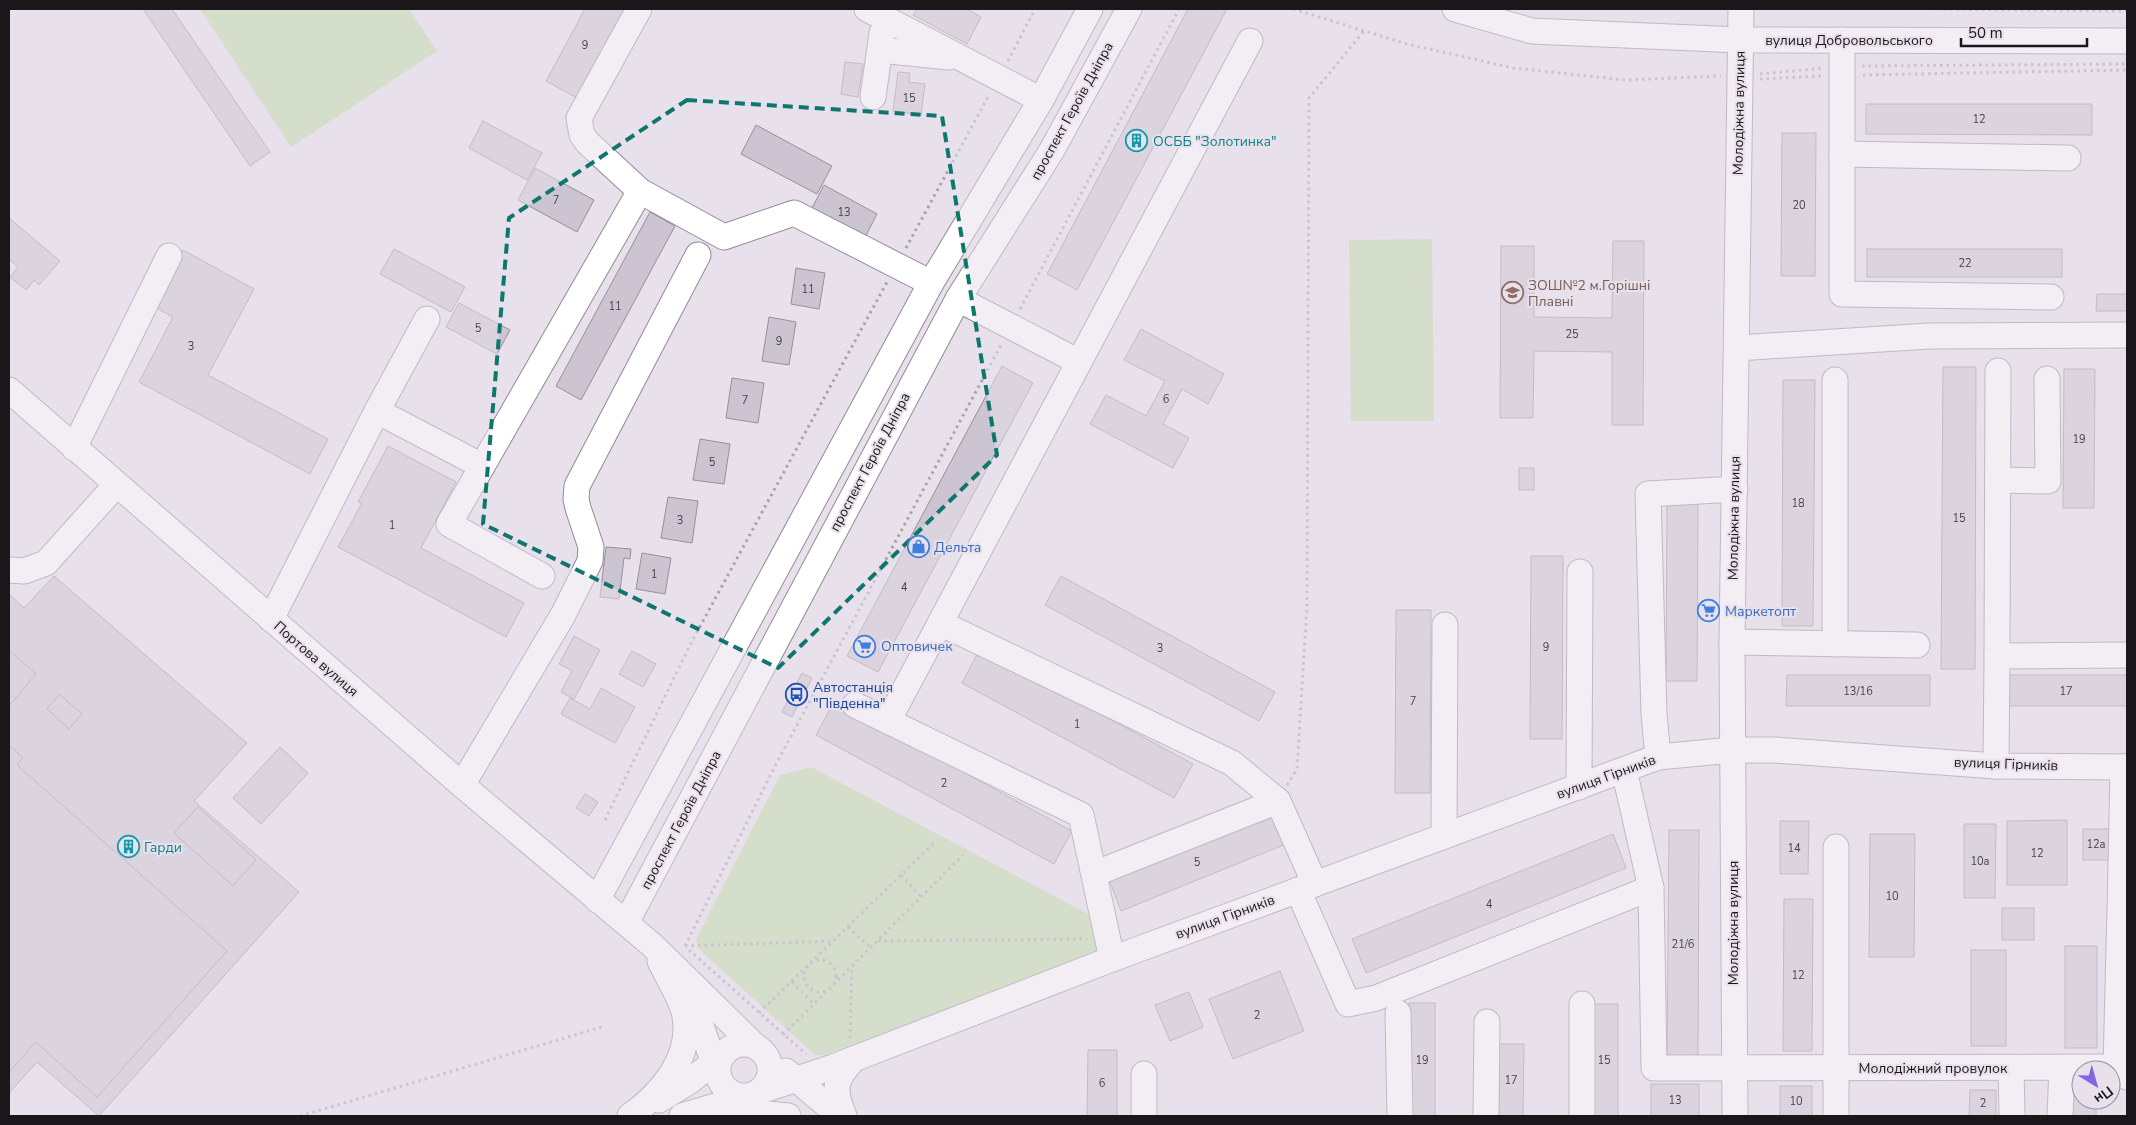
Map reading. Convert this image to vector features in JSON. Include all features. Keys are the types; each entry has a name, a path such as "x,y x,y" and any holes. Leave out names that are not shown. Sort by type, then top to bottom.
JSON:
{"street":[{"path":"639,9 579,118 580,127 587,142 640,191 724,237 794,213 931,283"},
{"path":"597,900 931,283 1041,100 1090,9"},
{"name":"проспект Героїв Дніпра","path":"626,923 958,299 1052,150 1128,9"},
{"name":"вулиця Добровольського","path":"1455,9 1532,31 1740,40 2127,41"},
{"name":"Молодіжна вулиця","path":"1735,1116 1732,642 1741,9"},
{"path":"876,13 1041,100"},
{"path":"873,97 880,50 876,13"},
{"path":"1842,40 1842,294 2052,297"},
{"path":"888,721 1250,41"},
{"path":"880,50 963,59"},
{"path":"1842,154 2068,158"},
{"path":"542,576 449,524 640,191"},
{"path":"462,785 563,615 590,561 591,547 576,499 578,486 698,255"},
{"path":"74,448 169,256"},
{"path":"958,299 1079,362"},
{"path":"271,619 426,319"},
{"path":"1737,348 1930,336 2127,335"},
{"path":"1996,766 1998,371"},
{"path":"1998,480 2048,481 2047,379"},
{"path":"1835,380 1835,644"},
{"name":"Портова вулиця","path":"9,390 462,785 652,945"},
{"path":"377,411 482,466"},
{"path":"9,570 24,571 46,563 116,485"},
{"path":"1658,758 1654,714 1648,494 1735,489"},
{"path":"1578,787 1580,572"},
{"path":"940,623 1232,763 1278,800 1348,1004 1376,998 1651,888 1624,770"},
{"path":"1444,836 1445,625"},
{"path":"1732,642 1917,645"},
{"path":"1997,656 2127,656"},
{"path":"855,705 1081,815 1110,948"},
{"name":"вулиця Гірників","path":"846,1056 1110,948 1307,887 1658,758 1732,750 1775,750 1996,766 2125,767"},
{"path":"2122,1072 2125,767"},
{"path":"1094,874 1278,800"},
{"path":"1836,847 1836,1116"},
{"name":"Молодіжний провулок","path":"1651,888 1654,1068 2062,1068 2122,1072"},
{"path":"652,945 691,1004 719,1065 723,1086 729,1092 736,1096 753,1094 767,1084 771,1067 762,1052"},
{"path":"652,945 762,1052 840,1116"},
{"path":"632,1116 646,1105 669,1080 681,1056 686,1031 683,1010 652,945"},
{"path":"1582,1004 1582,1116"},
{"path":"1398,1013 1400,1116"},
{"path":"1486,1116 1487,1022"},
{"path":"632,1116 719,1065 738,1044 762,1052 790,1067 809,1071 846,1056"},
{"path":"682,1116 796,1080 846,1056"},
{"path":"844,1116 836,1092 837,1079 846,1056"},
{"path":"2011,1068 2012,1116"},
{"path":"2060,1116 2062,1068"},
{"path":"1144,1074 1144,1116"},
{"path":"753,1094 800,1116"},
{"path":"707,1116 748,1112 788,1116"}],"path":[{"path":"605,820 690,644 1035,9"},
{"path":"685,946 774,768 1179,9"},
{"path":"1293,9 1407,44 1514,68 1626,80 1740,78 1842,71 2127,64"},
{"path":"1930,9 2127,11"},
{"path":"1278,800 1297,769 1307,606 1308,98 1364,31"},
{"path":"1740,78 1842,71 2127,70"},
{"path":"759,1013 936,841"},
{"path":"783,1036 963,855"},
{"path":"901,875 921,897"},
{"path":"848,927 871,948"},
{"path":"685,946 834,941"},
{"path":"877,941 1110,948"},
{"path":"685,946 783,1036 810,1058"},
{"path":"820,960 831,965 836,976 831,987 820,992 809,987 804,976 809,965 820,960"},
{"path":"846,1056 852,966"},
{"path":"792,982 814,1004"},
{"path":"300,1116 605,1026"}],"highlighted area":[{"path":"687,100 942,116 997,455 778,668 483,524 509,218"}],"green space":[{"path":"200,9 409,9 437,51 291,147"},
{"path":"1432,239 1434,421 1351,421 1349,240"},
{"path":"811,767 1090,915 1100,955 825,1055 815,1055 700,950 696,939 780,775"}],"building":[{"path":"143,9 172,9 270,152 250,166"},
{"path":"585,9 625,9 577,98 546,81"},
{"path":"917,9 967,9 981,17 967,44 913,15"},
{"name":"ОСББ \"Золотинка\"","path":"1188,9 1227,9 1077,290 1047,274"},
{"path":"845,62 863,64 858,97 841,94"},
{"path":"898,72 910,73 909,82 925,84 921,115 893,111"},
{"path":"1866,104 2092,104 2092,135 1866,134"},
{"path":"483,121 542,153 527,180 469,148"},
{"path":"756,125 832,166 817,194 741,154"},
{"path":"1782,133 1816,133 1815,276 1781,276"},
{"path":"535,168 594,200 577,232 518,200"},
{"path":"824,185 877,214 864,239 811,210"},
{"path":"650,212 675,226 581,400 556,386"},
{"path":"9,218 60,261 39,285 34,280 26,290 10,277 18,267 9,259"},
{"path":"1613,241 1644,241 1643,425 1612,425 1612,352 1534,351 1533,418 1500,418 1501,246 1534,246 1534,317 1612,318"},
{"path":"394,249 465,287 451,312 380,274"},
{"path":"1867,249 2062,249 2062,277 1867,277"},
{"path":"183,250 254,289 208,375 328,439 310,474 139,382 173,317 153,306"},
{"path":"796,268 825,273 819,309 791,304"},
{"path":"2097,294 2127,294 2127,311 2096,311"},
{"path":"459,303 510,330 497,354 446,327"},
{"path":"769,317 796,322 789,365 762,361"},
{"path":"1141,329 1224,374 1208,404 1182,389 1163,424 1189,438 1173,468 1090,424 1106,395 1146,416 1165,381 1124,360"},
{"path":"1002,366 1033,383 878,672 847,656"},
{"path":"1943,367 1976,367 1975,669 1941,669"},
{"path":"2064,369 2095,369 2094,508 2063,508"},
{"path":"732,378 764,383 758,423 726,418"},
{"path":"1783,380 1815,380 1813,626 1782,626"},
{"path":"700,439 730,444 724,484 693,480"},
{"path":"388,446 456,482 421,548 524,603 506,637 338,547 362,503 358,502"},
{"path":"1519,468 1534,468 1534,490 1519,490"},
{"path":"668,497 698,501 692,543 661,538"},
{"path":"1667,500 1698,500 1697,681 1666,681"},
{"path":"606,547 631,549 630,559 624,558 619,599 600,597"},
{"path":"642,553 671,558 665,594 636,589"},
{"path":"1531,556 1563,556 1562,739 1530,739"},
{"name":"Гарди","path":"54,576 247,743 194,801 299,892 99,1116 37,1062 9,1093 9,594 24,608"},
{"path":"1061,576 1275,692 1259,721 1045,605"},
{"path":"1396,610 1431,610 1430,793 1395,793"},
{"path":"574,636 600,650 574,699 561,692 572,671 559,664"},
{"path":"980,649 1193,764 1174,798 962,683"},
{"path":"632,651 656,664 643,687 619,674"},
{"path":"9,652 36,674 9,706"},
{"name":"Автостанція \"Південна\"","path":"802,673 812,678 792,717 782,712"},
{"path":"1787,675 1930,675 1930,706 1786,706"},
{"path":"2006,675 2127,675 2127,706 2005,706"},
{"path":"601,688 635,707 615,743 561,714 570,698 590,709"},
{"path":"59,694 82,714 69,729 47,709"},
{"path":"834,702 1072,831 1054,864 816,735"},
{"path":"9,745 23,758 17,765 227,951 97,1097 36,1042 9,1072"},
{"path":"280,747 308,773 261,824 233,798"},
{"path":"585,794 598,802 589,816 576,808"},
{"path":"198,807 256,860 233,886 174,833"},
{"path":"1273,812 1286,844 1121,911 1109,879"},
{"path":"2067,820 2067,885 2007,885 2007,821"},
{"path":"1780,821 1809,821 1808,874 1780,874"},
{"path":"1964,824 1996,824 1995,898 1964,898"},
{"path":"2083,829 2110,829 2110,860 2083,860"},
{"path":"1669,830 1699,830 1698,1058 1667,1058"},
{"path":"1613,834 1626,868 1366,973 1352,939"},
{"path":"1870,834 1915,834 1914,957 1869,957"},
{"path":"1784,899 1813,899 1812,1051 1783,1051"},
{"path":"2002,908 2034,908 2034,940 2002,940"},
{"path":"2065,946 2097,946 2097,1048 2065,1048"},
{"path":"1971,950 2006,950 2006,1046 1971,1046"},
{"path":"1280,971 1304,1031 1233,1059 1209,999"},
{"path":"1189,992 1203,1027 1170,1041 1155,1005"},
{"path":"1409,1003 1435,1003 1435,1116 1409,1116"},
{"path":"1591,1004 1618,1004 1618,1116 1590,1116"},
{"path":"1499,1044 1524,1044 1523,1116 1499,1116"},
{"path":"1088,1050 1117,1050 1117,1116 1087,1116"},
{"path":"1651,1084 1699,1084 1699,1116 1651,1116"},
{"path":"1780,1086 1812,1086 1812,1116 1780,1116"},
{"path":"1970,1090 1996,1090 1996,1116 1969,1116"},
{"path":"2070,1092 2071,1110 2096,1110 2096,1116 2070,1116"}],"place":[{"name":"ОСББ \"Золотинка\"","path":"1137,141"},
{"name":"ЗОШ№2 м.Горішні Плавні","path":"1512,293"},
{"name":"Дельта","path":"918,547"},
{"name":"Маркетопт","path":"1709,611"},
{"name":"Оптовичек","path":"865,646"},
{"name":"Автостанція \"Південна\"","path":"797,695"},
{"name":"Гарди","path":"128,847"}]}
